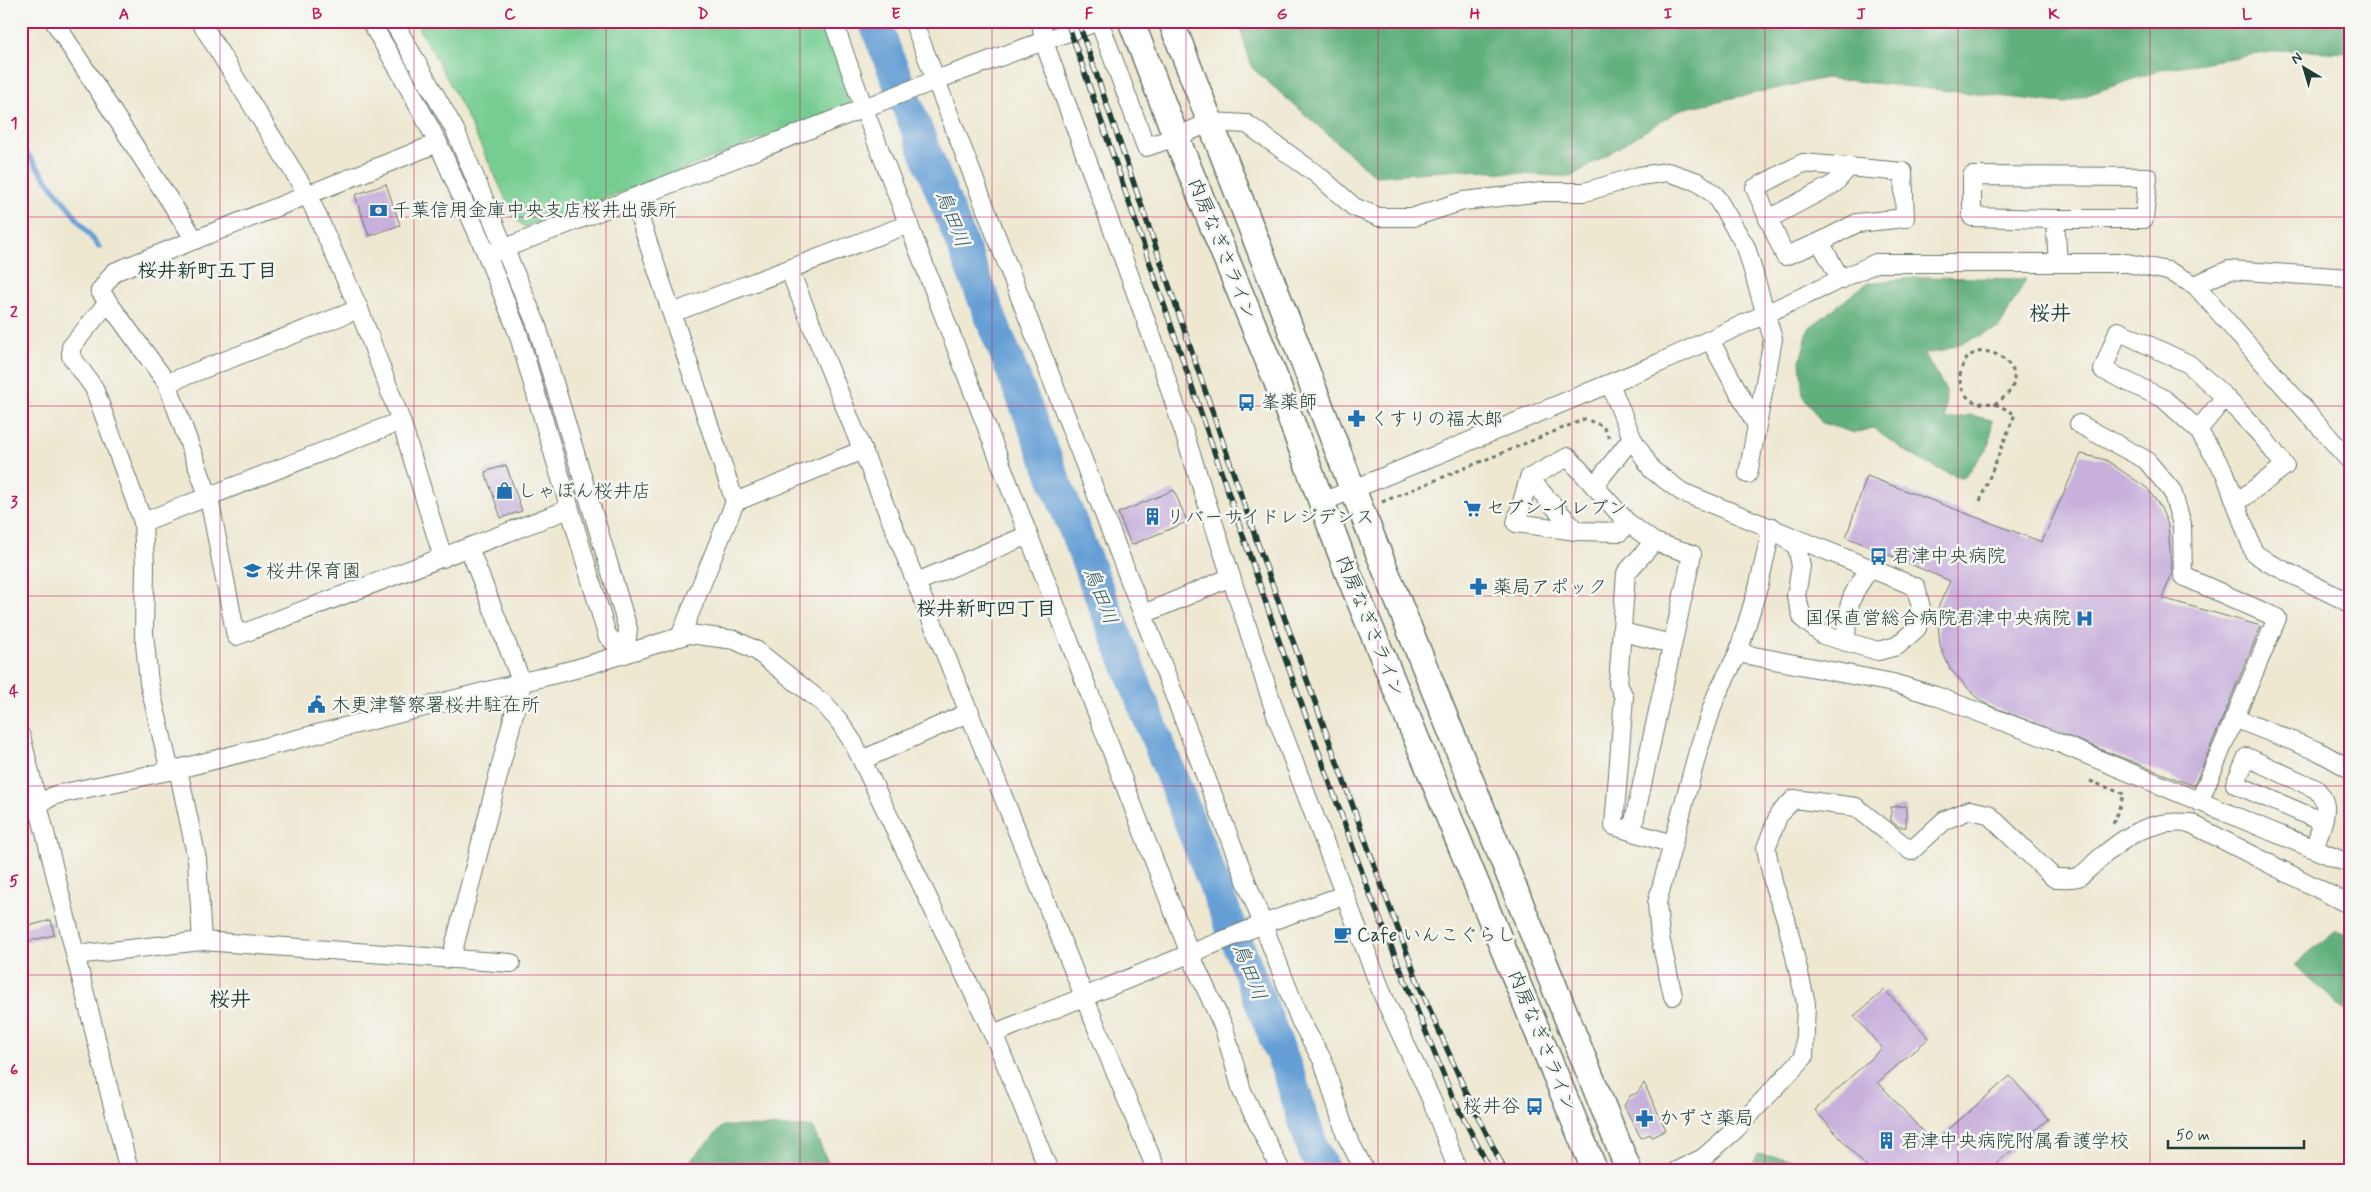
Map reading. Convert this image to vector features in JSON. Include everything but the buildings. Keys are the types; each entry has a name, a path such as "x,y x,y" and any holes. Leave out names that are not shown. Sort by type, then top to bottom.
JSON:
{"highway":[{"name":"内房なぎさライン","path":"1131,21 1176,137 1276,380 1320,503 1584,1169"},
{"name":"内房なぎさライン","path":"1171,21 1353,490 1628,1171"}],"street":[{"path":"54,21 195,240"},
{"path":"200,21 308,195 359,309 401,421 443,558"},
{"path":"370,21 402,75 438,143 487,255 518,334 607,635 625,654"},
{"path":"393,21 455,130 506,248 537,326 628,629 625,654"},
{"path":"833,21 870,107 909,224 1028,535 1224,1028 1242,1091 1281,1171"},
{"path":"913,21 1144,614 1260,926 1300,1020 1323,1061 1346,1135 1365,1171"},
{"path":"1041,21 1044,42 1160,359 1276,715 1384,998 1432,1101 1458,1171"},
{"path":"487,255 936,80 1099,21 1146,147 1211,122 1248,124 1320,176 1354,206 1379,217 1414,217 1463,201 1542,192 1585,192 1639,176 1668,172 1698,182 1715,195 1746,247 1773,339 1748,474"},
{"path":"438,143 114,272 100,291 166,383 209,498 236,636 569,509"},
{"path":"1803,163 1903,172 1905,218 1857,222 1820,242 1784,256 1768,219 1754,188 1803,163"},
{"path":"1768,219 1834,184 1849,167"},
{"path":"1972,176 2148,177 2144,219 2055,219 1972,217 1972,176"},
{"path":"633,198 735,502 680,637"},
{"path":"2055,219 2058,263"},
{"path":"672,313 909,224"},
{"path":"1820,242 1841,280"},
{"path":"1320,503 1610,384 1876,263 2126,263 2168,271 2196,285 2350,461"},
{"path":"789,269 918,582 1084,997 1157,1171"},
{"path":"2196,285 2229,270 2350,278"},
{"path":"108,302 71,347 71,356 94,388 143,522 146,566 144,633 149,683 197,859 202,941"},
{"path":"166,383 359,309"},
{"path":"2236,503 2285,466 2262,436 2225,397 2189,364 2118,331 2103,370 2164,400 2198,430 2225,472 2236,503 2254,552 2269,563 2350,603"},
{"path":"1710,340 1756,424"},
{"path":"1610,384 1632,438 1652,470 1682,492 1772,527 1916,587 1921,608 1916,628 1897,646 1878,651 1823,635 1803,619 1796,596 1801,566 1797,547 1772,527"},
{"path":"2198,430 2225,397"},
{"path":"143,522 209,498 401,421"},
{"path":"2079,424 2146,460 2172,491 2182,524 2183,576 2277,618 2199,802"},
{"path":"1594,486 1632,438"},
{"path":"735,502 863,450"},
{"path":"1627,522 1620,532 1576,531 1516,523 1529,478 1568,457 1627,522 1654,542 1692,554 1632,831"},
{"path":"1529,478 1576,531"},
{"path":"1673,996 1660,937 1657,903 1698,751 1716,696 1738,653 1759,584 1772,527"},
{"path":"918,582 1028,535"},
{"path":"1654,542 1626,574 1618,684 1624,697 1614,826 1672,844"},
{"path":"451,959 522,683 469,548"},
{"path":"1846,642 1847,611 1855,588 1870,569"},
{"path":"1144,614 1231,577"},
{"path":"1622,632 1672,644"},
{"path":"21,814 55,796 174,770 522,683 689,634 735,640 757,651 824,704 840,721 862,760 993,1034 1049,1171"},
{"path":"1738,653 1893,683 1936,696 2054,742 2350,864"},
{"path":"862,760 970,712"},
{"path":"2234,718 2318,751 2350,769"},
{"path":"21,736 129,1171"},
{"path":"2314,850 2323,822 2327,809 2324,797 2316,788 2247,757 2235,784 2323,822"},
{"path":"1676,1171 1703,1158 1736,1129 1804,1057 1806,1002 1786,919 1774,886 1766,848 1779,814 1794,799 1856,807 1911,851 1945,820 1970,810 1988,814 2054,878 2078,877 2108,851 2140,829 2172,822 2190,823 2244,852 2349,903"},
{"path":"993,1034 1194,952 1344,895"},
{"path":"76,955 202,941 511,963"}],"path":[{"path":"1980,501 2015,414 1994,404 1982,404 1971,400 1963,391 1960,379 1962,367 1969,358 1979,352 1991,352 2002,356 2010,365 2013,376 2011,388 2004,398 1994,404"},
{"path":"1382,502 1586,419 1603,426 1608,434 1610,444"},
{"path":"2090,781 2124,794 2111,830"},
{"path":"1555,1171 1584,1169"}],"green space":[{"path":"414,21 826,21 850,99 849,105 634,188 525,227 515,219 455,94"},
{"path":"1238,21 2350,21 2350,53 2283,50 2163,69 2064,103 1826,78 1681,109 1571,177 1460,170 1375,176 1252,68"},
{"path":"1923,277 2026,279 1999,328 1942,351 1924,354 1946,390 1945,420 1970,415 1992,420 1990,444 1964,478 1916,458 1873,428 1854,433 1822,423 1803,396 1800,361 1809,328 1867,283"},
{"path":"2336,930 2350,935 2350,1015 2294,965"},
{"path":"723,1126 812,1127 832,1171 680,1171"},
{"path":"1758,1154 1836,1167 1840,1171 1749,1171"}],"waterway":[{"name":"鳥田川","path":"874,21 1290,1077 1313,1149 1324,1171"},
{"path":"21,146 99,247"}],"railway":[{"path":"1067,21 1280,644 1369,892 1452,1096 1491,1171"},
{"path":"1078,21 1262,556 1383,889 1419,985 1465,1090 1505,1171"}],"place":[{"name":"千葉信用金庫中央支店桜井出張所","path":"378,210"},
{"name":"峯薬師","path":"1247,402"},
{"name":"くすりの福太郎","path":"1356,419"},
{"name":"しゃぼん桜井店","path":"504,491"},
{"name":"セブン-イレブン","path":"1472,508"},
{"name":"リバーサイドレジデンス","path":"1152,517"},
{"name":"君津中央病院","path":"1878,556"},
{"name":"桜井保育園","path":"252,571"},
{"name":"薬局アポック","path":"1479,587"},
{"name":"国保直営総合病院君津中央病院","path":"2085,618"},
{"name":"木更津警察署桜井駐在所","path":"317,705"},
{"name":"Cafe いんこぐらし","path":"1343,935"},
{"name":"桜井谷","path":"1534,1106"},
{"name":"かずさ薬局","path":"1645,1118"},
{"name":"君津中央病院附属看護学校","path":"1887,1141"}],"district":[{"name":"桜井新町五丁目","path":"207,271"},
{"name":"桜井","path":"2050,314"},
{"name":"桜井新町四丁目","path":"986,609"},
{"name":"桜井","path":"230,1000"}]}
